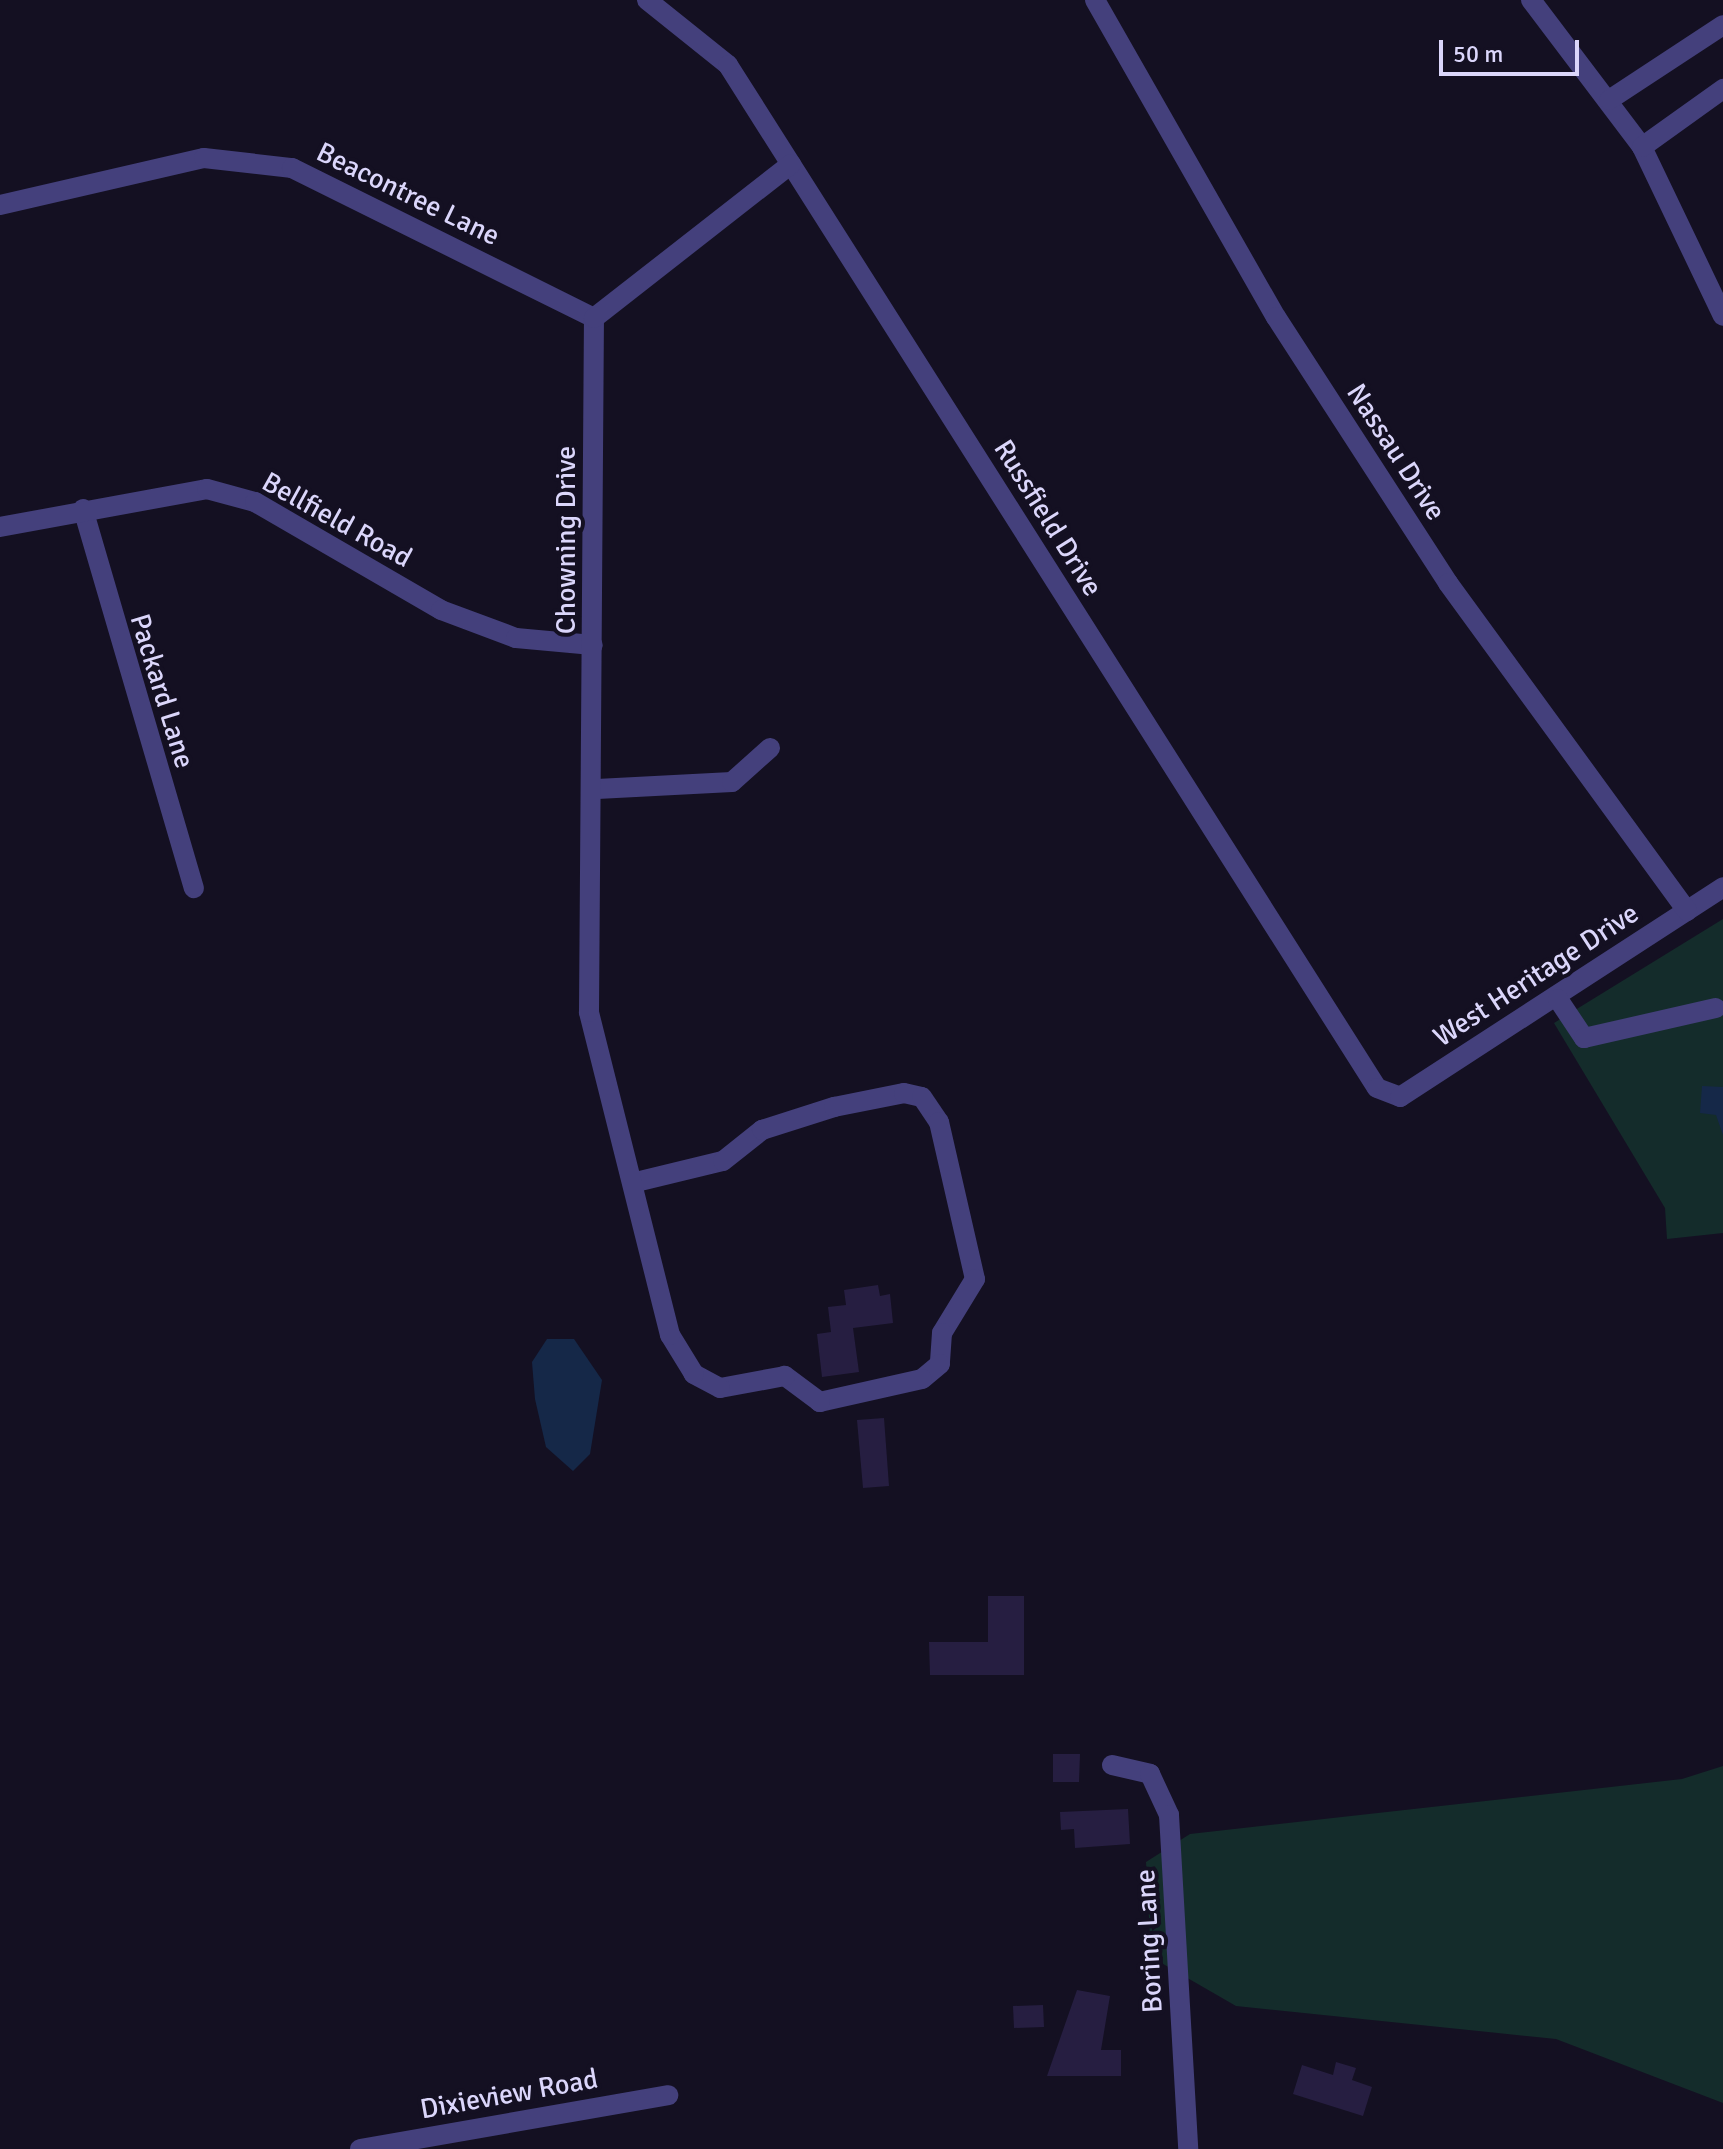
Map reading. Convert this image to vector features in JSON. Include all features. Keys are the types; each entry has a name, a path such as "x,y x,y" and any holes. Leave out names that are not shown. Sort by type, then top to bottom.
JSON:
{"street":[{"name":"Russfield Drive","path":"647,0 728,65 1377,1088"},
{"name":"Nassau Drive","path":"1095,0 1276,317 1396,503 1687,911"},
{"path":"1531,0 1642,147 1723,316"},
{"path":"1609,100 1723,25"},
{"path":"1642,147 1723,89"},
{"name":"Beacontree Lane","path":"0,205 204,158 292,168 594,318"},
{"path":"594,318 791,164"},
{"name":"Chowning Drive","path":"594,318 593,645 597,789 589,1012 636,1182 670,1335 681,1359 707,1385 785,1376 820,1402 922,1379 940,1364 946,1323 975,1279 939,1122 922,1097 904,1093 834,1107 762,1130 723,1161 636,1182"},
{"name":"Bellfield Road","path":"0,527 83,509 207,489 255,502 441,610 516,638 593,645"},
{"name":"Packard Lane","path":"83,509 194,888"},
{"path":"597,789 732,782 770,748"},
{"name":"West Heritage Drive","path":"1377,1088 1400,1097 1558,999 1723,887"},
{"path":"1558,999 1584,1038 1716,1008"},
{"name":"Boring Lane","path":"1112,1765 1150,1774 1169,1815 1188,2149"},
{"name":"Dixieview Road","path":"360,2149 668,2095"}],"green space":[{"path":"1723,919 1723,1233 1667,1239 1665,1208 1554,1023"},
{"path":"1723,1766 1723,2103 1556,2039 1236,2006 1151,1957 1146,1862 1190,1834 1682,1779"}],"water":[{"path":"1702,1086 1723,1087 1723,1135 1716,1115 1700,1113"},
{"path":"547,1339 574,1339 602,1380 590,1454 573,1471 546,1447 535,1399 532,1362"}],"building":[{"path":"878,1285 880,1296 890,1294 893,1323 853,1328 859,1372 822,1377 817,1334 831,1332 828,1307 846,1305 844,1290"},
{"path":"884,1418 889,1486 863,1488 857,1420"},
{"path":"988,1596 1024,1596 1024,1675 930,1675 929,1642 988,1642"},
{"path":"1053,1754 1080,1754 1079,1782 1053,1782"},
{"path":"1128,1809 1130,1844 1075,1848 1074,1829 1061,1830 1060,1812"},
{"path":"1077,1990 1110,1996 1101,2050 1121,2050 1121,2076 1047,2076"},
{"path":"1043,2005 1044,2027 1014,2028 1013,2006"},
{"path":"1336,2062 1356,2068 1352,2080 1372,2087 1363,2116 1293,2094 1302,2065 1333,2075"}]}
